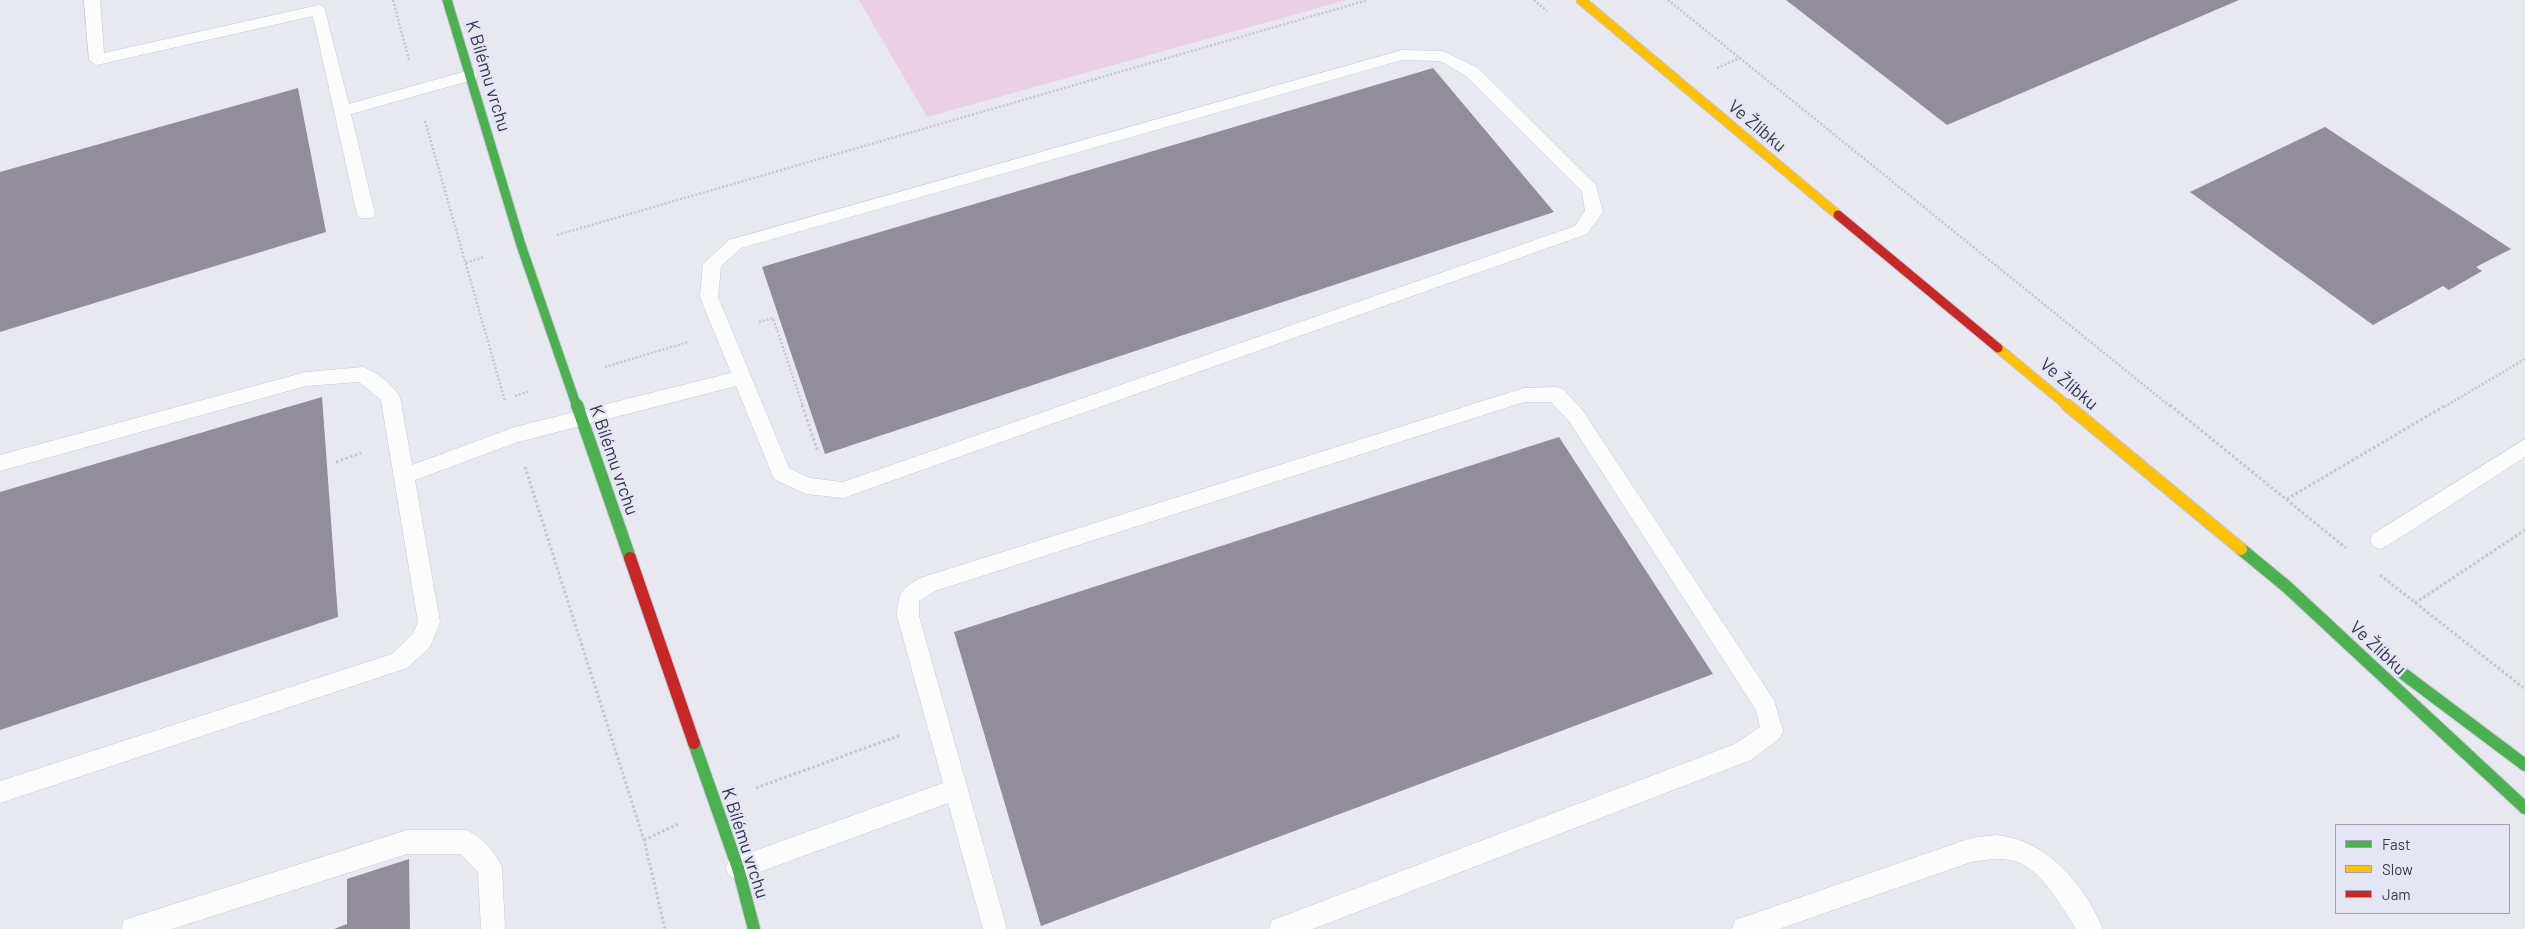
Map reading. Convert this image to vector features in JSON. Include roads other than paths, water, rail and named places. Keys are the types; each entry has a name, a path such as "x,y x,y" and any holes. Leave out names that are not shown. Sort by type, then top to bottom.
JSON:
{"street":[{"name":"K Bílému vrchu","path":"447,0 521,245 738,868 754,929"},
{"name":"Ve Žlíbku","path":"1581,0 1679,84 2287,588 2525,808"},
{"path":"2287,588 2374,652"},
{"path":"2390,664 2525,765"}],"lane":[{"path":"92,0 97,60 320,10 366,214"},
{"path":"1402,55 1443,56 1472,72 1590,189 1594,212 1581,230 843,490 806,486 781,473 741,378 709,298 712,264 736,244 1402,55"},
{"path":"343,111 470,75"},
{"path":"0,463 306,379 362,374 390,397 429,622 422,640 399,661 0,792"},
{"path":"404,476 515,435 741,378"},
{"path":"994,929 908,616 909,596 928,584 1524,395 1556,394 1576,416 1766,707 1772,731 1744,752 1281,929"},
{"path":"2380,540 2525,448"},
{"path":"738,868 955,790"},
{"path":"133,929 407,842 466,842 490,867 493,929"},
{"path":"1744,929 1971,850 1999,847 2019,851 2036,859 2058,880 2091,929"}]}
